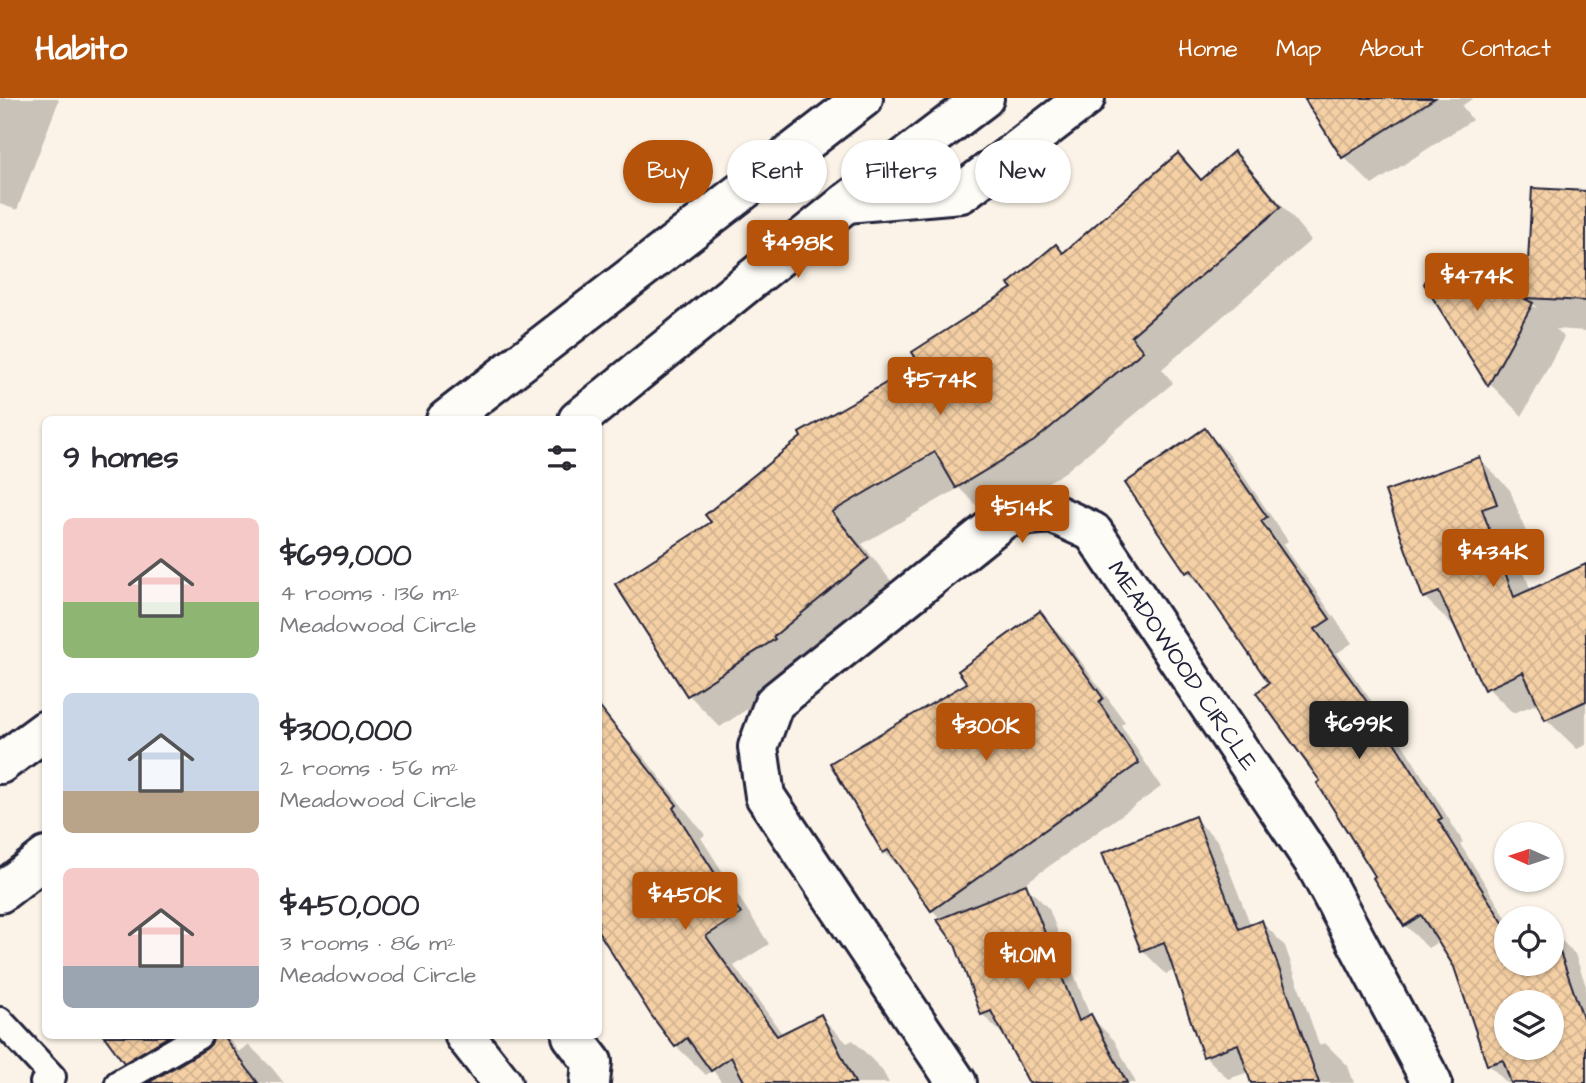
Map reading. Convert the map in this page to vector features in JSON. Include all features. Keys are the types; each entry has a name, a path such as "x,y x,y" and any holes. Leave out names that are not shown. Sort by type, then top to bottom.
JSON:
{"street":[{"path":"451,416 863,98"},
{"path":"929,140 984,98"},
{"path":"961,193 1085,98"},
{"path":"583,416 846,203"},
{"name":"MEADOWOOD CIRCLE","path":"957,1083 765,796 758,747 774,704 1006,517 1052,513 1093,532 1317,865 1432,1083"},
{"path":"0,764 42,733"},
{"path":"0,893 42,860"},
{"path":"467,1039 502,1083"},
{"path":"574,1039 592,1062 590,1083"}],"lane":[{"path":"0,1020 52,1077 43,1083"},
{"path":"118,1083 194,1039"}],"building":[{"path":"1304,98 1435,98 1342,158"},
{"path":"1234,151 1281,207 1131,336 1143,351 1034,441 956,488 935,452 832,512 869,558 773,637 775,639 687,696 615,584 711,522 705,515 801,437 799,433 919,364 912,352 1012,288 1008,284 1056,244 1063,253 1178,153 1201,180"},
{"path":"1532,188 1586,191 1586,301 1526,298"},
{"path":"1440,254 1533,303 1488,386 1424,284"},
{"path":"1205,428 1267,517 1261,521 1330,619 1315,629 1382,723 1442,818 1438,820 1494,908 1494,976 1564,976 1564,964 1586,1027 1586,1083 1511,1083 1503,1060 1487,1065 1454,967 1421,915 1404,926 1317,783 1320,781 1256,693 1269,683 1191,570 1186,573 1125,483"},
{"path":"1480,457 1497,504 1482,509 1514,597 1586,564 1586,701 1545,720 1523,672 1484,690 1439,592 1423,598 1385,491"},
{"path":"1040,611 1103,698 1099,702 1139,763 931,911 888,850 883,853 830,763 967,683 958,671"},
{"path":"602,710 677,805 673,808 741,914 706,936 777,1036 821,1014 855,1083 745,1083 731,1057 711,1071 687,1038 675,1047 651,1015 602,937"},
{"path":"1195,816 1239,929 1262,920 1319,1083 1251,1083 1238,1044 1203,1057 1164,942 1141,951 1102,853"},
{"path":"1026,884 1079,1021 1091,1014 1127,1083 1029,1083 991,1011 981,1015 955,945 937,920"},
{"path":"106,1039 164,1039 124,1063"},
{"path":"213,1039 225,1039 258,1083 148,1083 206,1049"}]}
